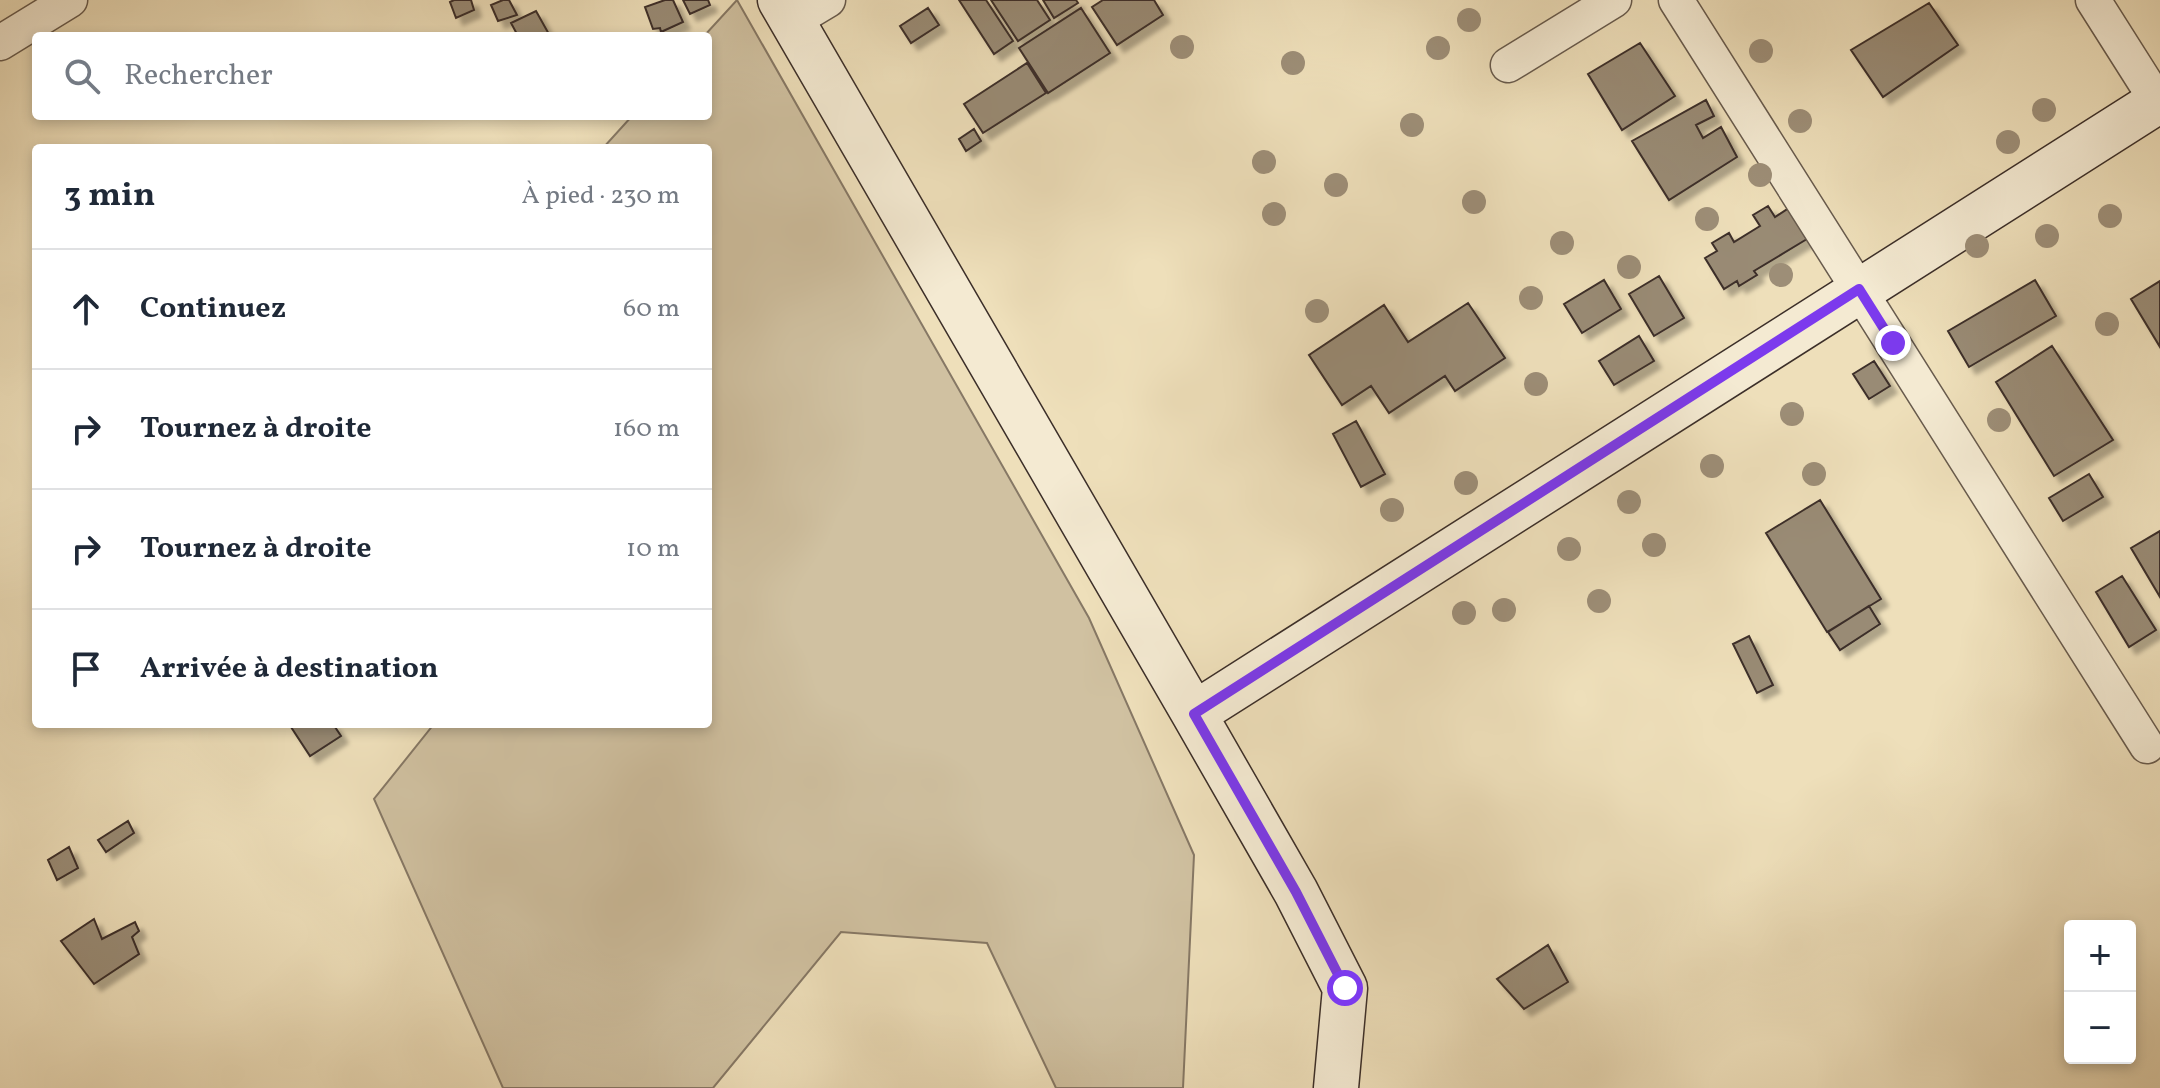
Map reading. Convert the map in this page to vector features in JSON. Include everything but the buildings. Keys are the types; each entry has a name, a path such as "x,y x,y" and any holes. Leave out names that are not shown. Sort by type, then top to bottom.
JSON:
{"main road":[{"path":"801,7 1296,892 1345,988 1336,1088"},
{"path":"1194,714 2159,101"}],"street":[{"path":"0,43 70,0"},
{"path":"1508,65 1614,0"},
{"path":"1676,0 2147,746"},
{"path":"2093,0 2159,101"}],"shaded area":[{"path":"737,0 1089,618 1194,855 1183,1088 1056,1088 987,943 841,932 713,1088 503,1088 374,799 431,728 712,728 712,144 607,144 628,120 712,120 712,32 708,32"}],"route":[{"path":"1345,988 1296,892 1194,714 1859,289 1893,343"}]}
